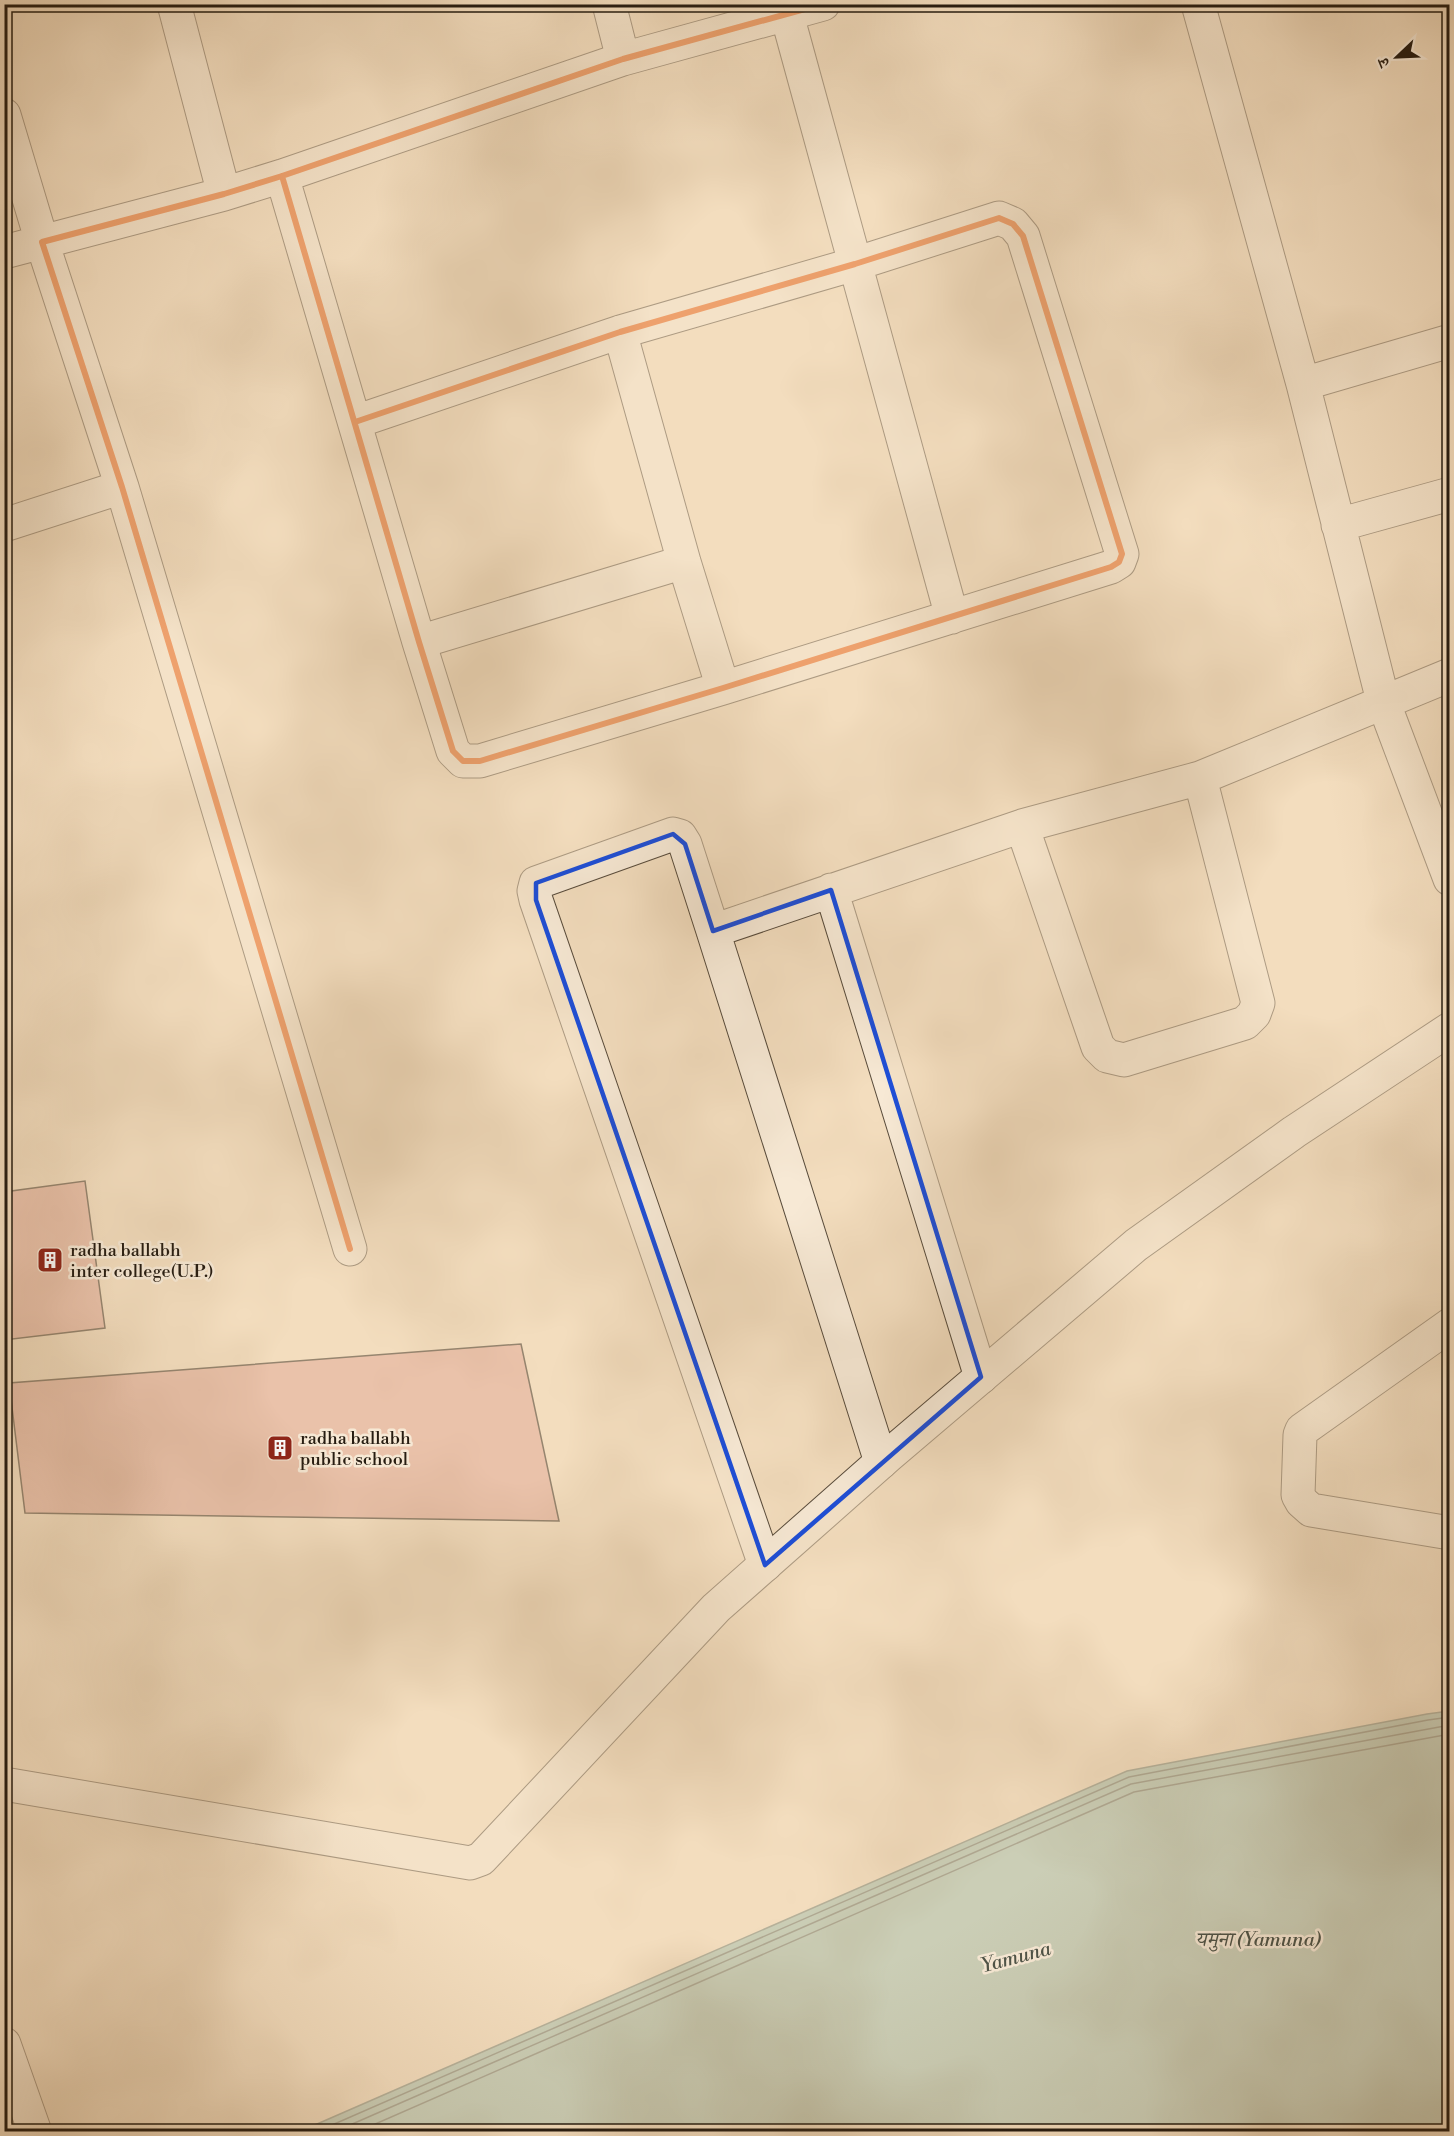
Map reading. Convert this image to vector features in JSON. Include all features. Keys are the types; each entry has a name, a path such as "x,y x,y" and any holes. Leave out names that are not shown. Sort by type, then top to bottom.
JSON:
{"street":[{"path":"174,4 224,194"},
{"path":"609,4 622,59"},
{"path":"4,252 224,194 622,59 823,4"},
{"path":"1198,4 1303,384 1383,701 1449,879"},
{"path":"787,15 952,617"},
{"path":"4,115 42,242 122,487 351,1249"},
{"path":"282,176 419,642 453,751 463,761 480,761 952,617 1111,567 1119,562 1122,554 1023,236 1013,224 999,218 855,264 620,332 355,422"},
{"path":"620,332 684,562 723,688"},
{"path":"1303,384 1449,341"},
{"path":"4,525 122,487"},
{"path":"1338,525 1449,494"},
{"path":"419,642 684,562"},
{"path":"713,932 1022,826 1200,778 1449,675"},
{"path":"1022,826 1098,1047 1107,1056 1124,1060 1245,1023 1254,1014 1258,1003 1200,778"},
{"path":"765,1565 534,891 536,883 673,834 680,836 685,844 881,1462"},
{"path":"831,890 981,1377"},
{"path":"4,1784 476,1862 489,1851 716,1608 881,1462 1136,1245 1294,1132 1449,1029"},
{"path":"1449,1325 1302,1430 1298,1495 1302,1503 1311,1510 1449,1533"},
{"path":"4,2044 11,2082 35,2132"}],"highlighted area":[{"path":"673,834 685,844 713,931 831,890 981,1377 765,1565 536,900 536,883"}],"water":[{"name":"यमुना (Yamuna)","path":"1449,1711 1449,2131 301,2131 1127,1771"}],"building":[{"name":"radha ballabh inter college(U.P.)","path":"85,1181 105,1328 4,1340 4,1192"},
{"name":"radha ballabh public school","path":"521,1344 559,1521 25,1513 9,1383"}],"cycle path":[{"path":"350,1249 122,487 42,242 224,194 623,59 823,4"},
{"path":"282,176 419,642 453,751 463,761 480,761 1111,567 1119,562 1122,554 1023,236 1013,224 999,218 855,264 620,332 355,422"}],"place":[{"name":"radha ballabh inter college(U.P.)","path":"50,1260"},
{"name":"radha ballabh public school","path":"280,1448"}],"water label":[{"name":"Yamuna","path":"1016,1958"}]}
